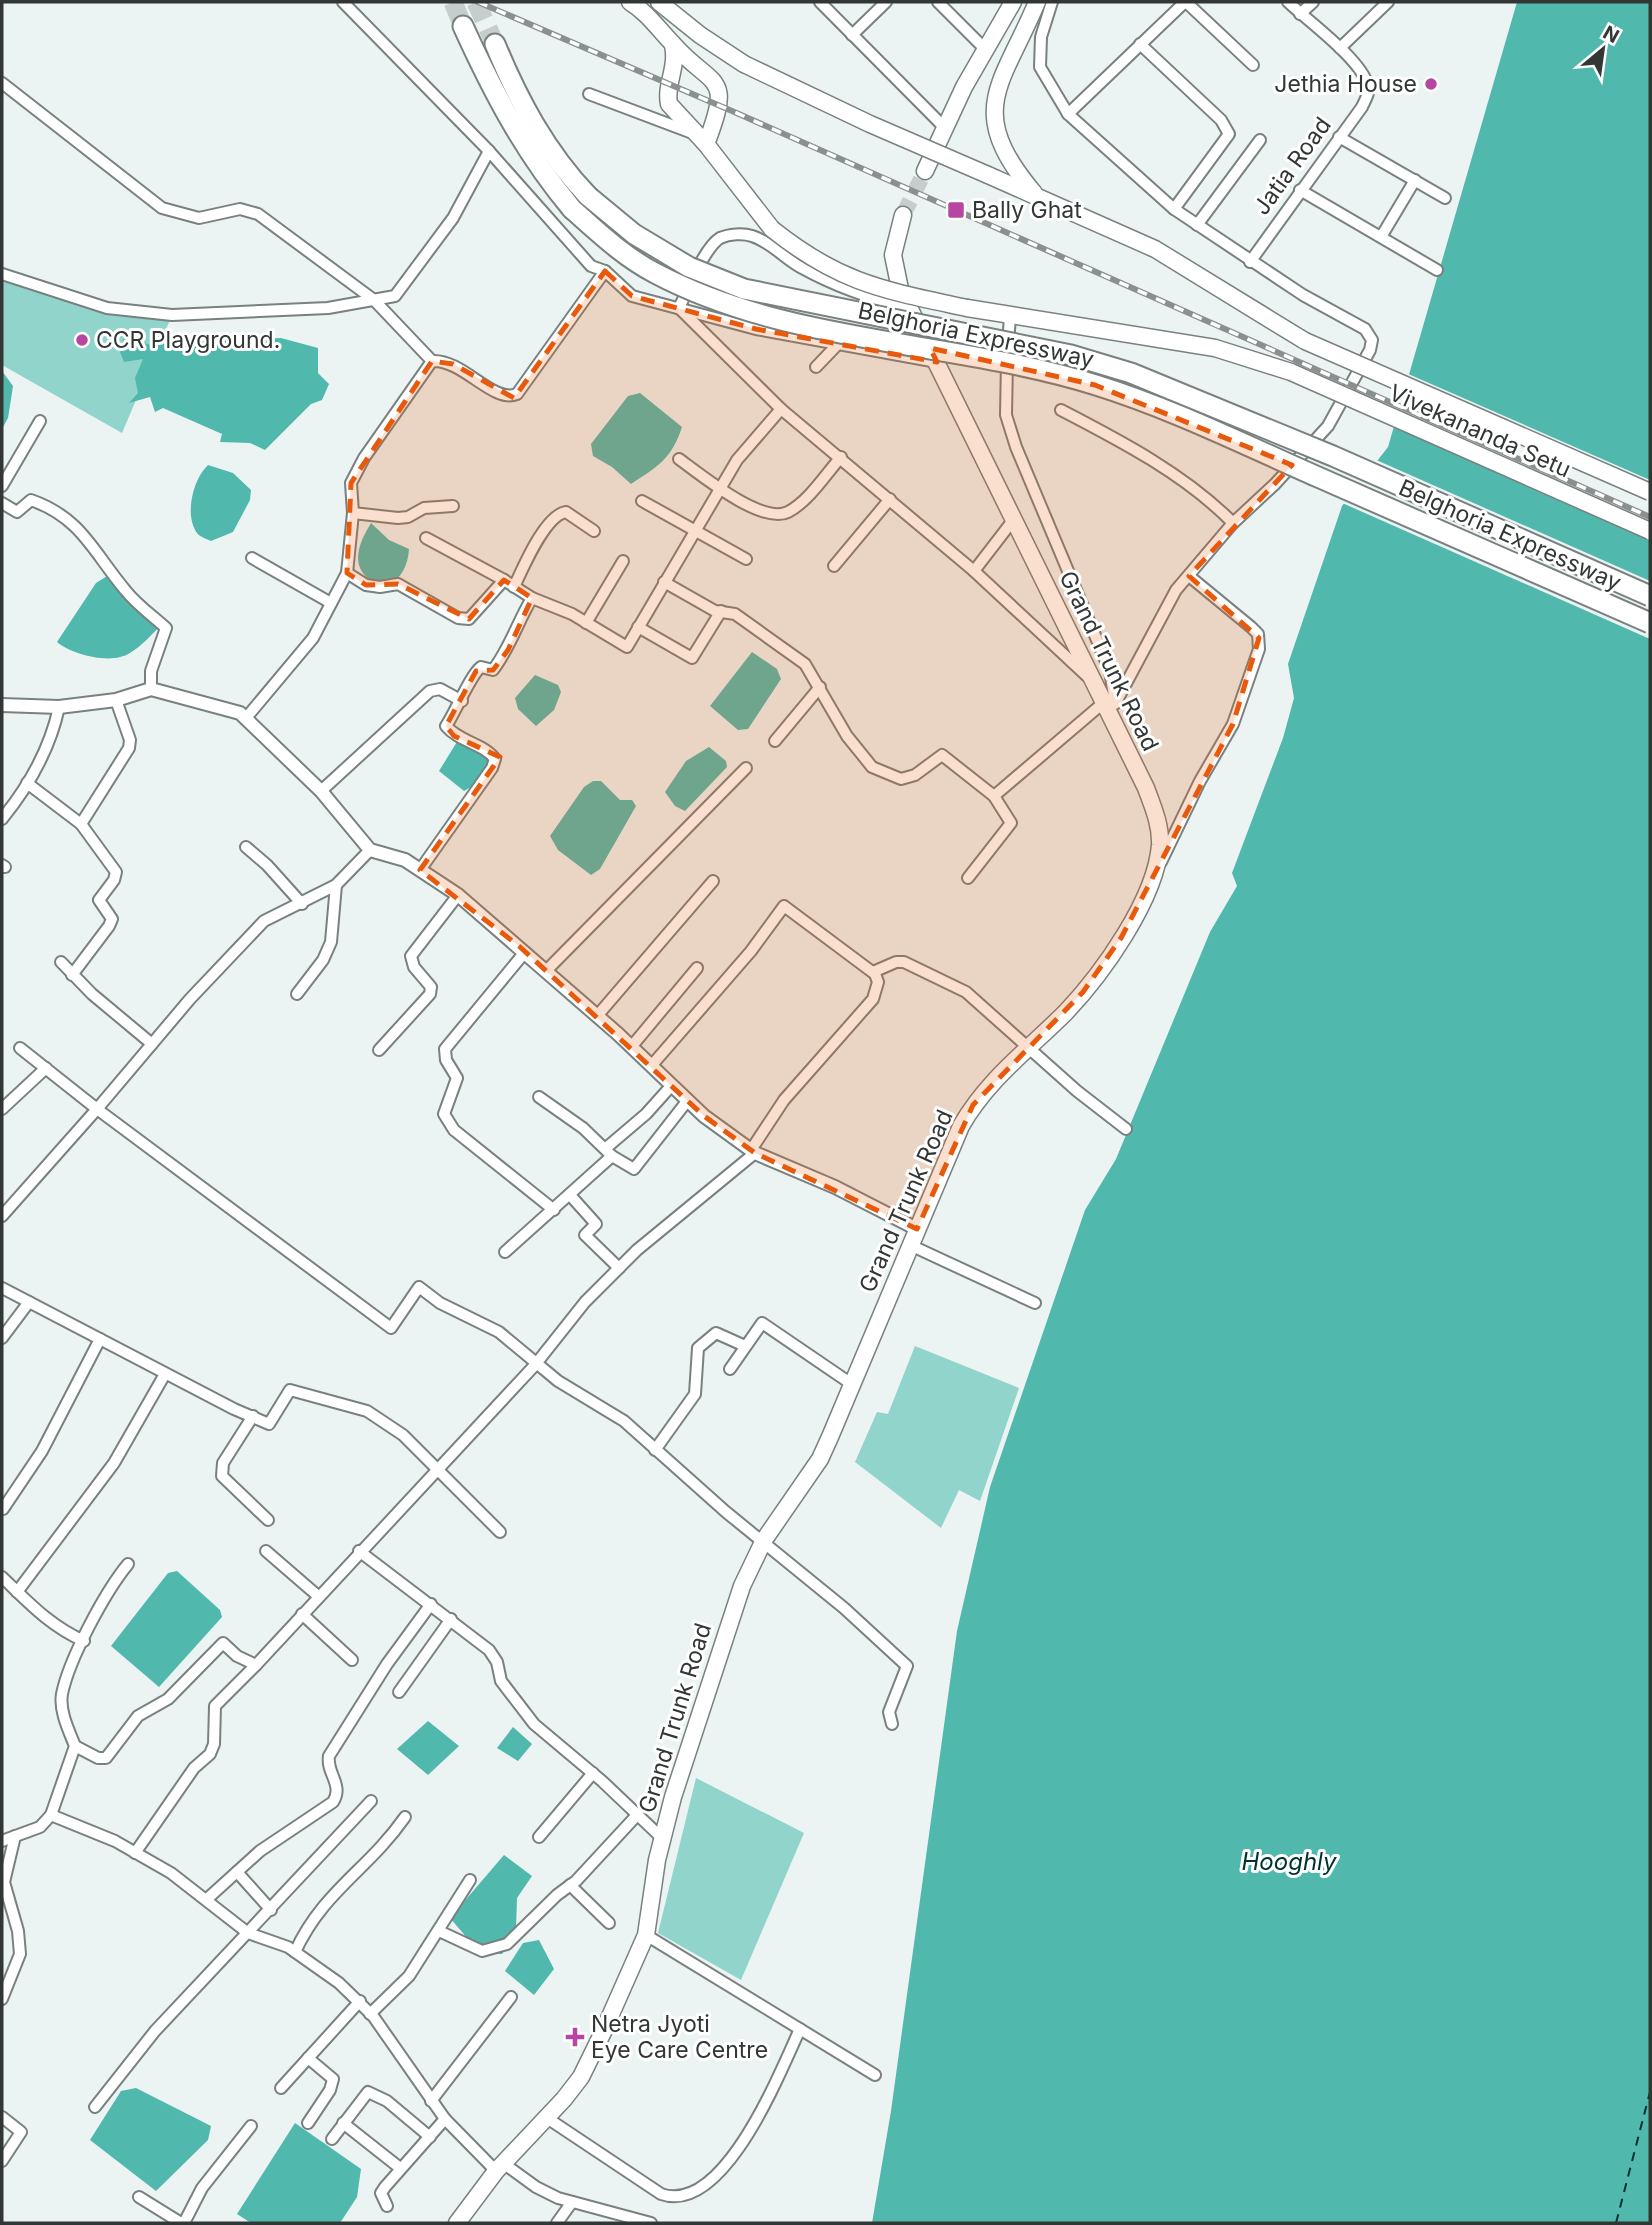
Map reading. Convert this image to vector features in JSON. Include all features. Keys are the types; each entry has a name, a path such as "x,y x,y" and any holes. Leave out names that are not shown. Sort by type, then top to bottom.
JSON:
{"highway":[{"name":"Belghoria Expressway","path":"463,26 515,131 533,160 580,203 609,241 653,272 739,309 803,324 974,356 1095,385 1151,404 1650,624"},
{"name":"Belghoria Expressway","path":"495,44 537,130 568,176 580,203 689,267 744,289 1071,355 1131,373 1333,456 1650,596"}],"main road":[{"path":"630,2 658,24 673,45 710,75 718,90 716,119 702,139"},
{"name":"Vivekananda Setu","path":"659,2 700,35 744,64 861,120 1155,249 1305,341 1650,492"},
{"path":"925,171 985,49 1013,2"},
{"path":"1037,2 1004,68 995,111 1000,145 1007,159 1038,198"},
{"name":"Vivekananda Setu","path":"673,45 676,66 667,96 669,104 702,139 772,229 803,254 845,277 877,288 967,308 1215,348 1291,372 1650,531"},
{"name":"Grand Trunk Road","path":"457,2223 499,2167 547,2118 581,2077 646,1935 662,1838 721,1644 742,1586 764,1541 820,1459 939,1173 973,1105 1026,1046 1083,992 1121,938 1150,885 1160,845 1159,827 1146,788 1112,722 1109,704 1090,678 900,289 893,255 903,215"}],"street":[{"path":"343,2 489,151 568,243 591,266 605,271 632,296 756,329 937,362"},
{"path":"820,2 945,128"},
{"path":"852,35 886,2"},
{"path":"938,2 985,49"},
{"path":"994,796 1109,704 1166,606 1189,576 1233,523 1275,484 1328,425 1370,351 1372,340 1365,329 1322,307 1250,262 1174,209 1068,114 1040,67 1041,37 1052,2"},
{"path":"1068,114 1185,2 1253,65"},
{"name":"Jatia Road","path":"1250,262 1368,92 1363,76 1340,48 1288,2"},
{"path":"1300,14 1312,2"},
{"path":"1340,48 1388,2"},
{"path":"1140,44 1221,120 1229,134 1174,209"},
{"path":"2,83 162,208 199,218 240,209 258,214 374,300 432,361 453,364 498,393 510,397 517,394 605,271"},
{"path":"589,94 702,139"},
{"path":"1339,137 1445,198"},
{"path":"1197,225 1260,140"},
{"path":"2,274 107,308 172,315 328,308 395,296 414,274 453,218 489,151"},
{"path":"1381,237 1415,180"},
{"path":"1300,190 1437,270"},
{"path":"679,308 711,246 722,237 735,234 751,235 826,281 874,299 909,308"},
{"path":"679,308 781,409 974,571 1090,678"},
{"path":"1010,316 1006,415 1016,447 1110,671 1109,704"},
{"path":"816,367 839,343"},
{"path":"246,718 313,638 347,573 353,513 351,483 364,458 432,361"},
{"path":"426,538 532,598 586,623 627,647 737,460 781,409"},
{"path":"1061,410 1116,438 1197,491 1233,523"},
{"path":"2,486 40,421"},
{"path":"680,459 719,488 762,512 788,512 841,457"},
{"path":"2,503 17,512 31,499 56,508 75,525 128,594 166,628 151,671 151,689"},
{"path":"834,566 890,499"},
{"path":"642,501 694,533 746,559"},
{"path":"353,513 398,518 408,517 424,508 453,506"},
{"path":"347,573 366,585 380,587 398,584 457,618 469,619 509,584 555,516 566,512 594,531"},
{"path":"974,571 1014,519"},
{"path":"252,558 331,603"},
{"path":"586,623 623,561"},
{"path":"1150,885 1200,781 1233,724 1259,649 1258,634 1189,576"},
{"path":"664,582 721,611 735,614 805,664 847,736 872,767 901,779 915,775 942,755 994,796 1011,823 968,878"},
{"path":"420,870 495,760 490,752 454,736 446,726 476,671 481,667 493,670 508,650 511,633 532,598"},
{"path":"638,627 692,659 721,611"},
{"path":"775,741 820,687"},
{"path":"2,705 59,707 116,700 151,689 220,706 246,718 321,791 370,850 405,860 458,895 632,1046 704,1116 753,1151 835,1187 917,1229"},
{"path":"321,791 430,691 440,689 462,701"},
{"path":"81,824 129,748 130,740 116,700"},
{"path":"2,819 47,748 59,707"},
{"path":"546,971 746,768"},
{"path":"27,783 81,824 110,863 116,876 99,900 112,919 109,926 72,975"},
{"path":"246,847 267,865 302,904"},
{"path":"2,1216 264,921 336,885 370,850"},
{"path":"597,1016 713,881"},
{"path":"297,994 328,951 336,885"},
{"path":"379,1050 430,994 432,989 414,967 411,956 458,895"},
{"path":"135,1853 194,1768 211,1754 214,1744 215,1706 535,1364 585,1302 667,1224 753,1151 784,1100 873,999 878,982 873,972 784,906 751,951 652,1065"},
{"path":"525,952 445,1049 446,1060 457,1078 444,1114 446,1122 454,1130 554,1210"},
{"path":"873,972 899,961 955,985 979,1002 1026,1046 1126,1129"},
{"path":"61,962 72,975 152,1044"},
{"path":"632,1046 697,968"},
{"path":"20,1048 340,1293 391,1328 419,1287 440,1303 499,1332 520,1347 535,1364 611,1412 907,1666 889,1712 892,1724"},
{"path":"2,1109 46,1068"},
{"path":"505,1252 570,1195 672,1084"},
{"path":"539,1097 629,1167 638,1167 688,1100"},
{"path":"570,1195 596,1223 585,1235 619,1268"},
{"path":"910,1245 1035,1303"},
{"path":"2,1288 165,1374 269,1424 290,1390 367,1411 403,1435 500,1532"},
{"path":"2,1338 29,1302"},
{"path":"730,1369 760,1324 770,1325 853,1385"},
{"path":"655,1450 695,1394 698,1348 716,1333 744,1346"},
{"path":"2,1509 42,1451 100,1339"},
{"path":"16,1592 114,1463 165,1374"},
{"path":"253,1416 223,1462 222,1476 268,1520"},
{"path":"266,1551 318,1595"},
{"path":"359,1551 452,1619 494,1655 501,1681 528,1717 662,1838"},
{"path":"2,1841 40,1827 51,1815 75,1746 65,1720 61,1695 83,1641 114,1581 128,1564"},
{"path":"2,1577 39,1614 64,1632 83,1641"},
{"path":"207,1899 260,1851 333,1802 337,1795 337,1785 328,1763 329,1756 387,1664 431,1604"},
{"path":"302,1614 352,1660"},
{"path":"400,1692 452,1619"},
{"path":"75,1746 98,1758 106,1758 138,1716 168,1699 223,1643 237,1656 256,1665"},
{"path":"539,1837 593,1773"},
{"path":"95,2107 155,2031 371,1801"},
{"path":"439,1931 482,1951 507,1944 617,1839 638,1814"},
{"path":"51,1815 115,1841 135,1853 207,1899 248,1933 295,1952 360,2001 445,2119 499,2167 572,2202 650,2223"},
{"path":"295,1952 318,1911 351,1875 372,1859 405,1818"},
{"path":"2,1999 20,1954 18,1931 4,1882 15,1836"},
{"path":"237,1872 271,1910"},
{"path":"370,2014 409,1976 470,1880"},
{"path":"570,1885 609,1923"},
{"path":"646,1935 875,2075"},
{"path":"431,2101 511,1997"},
{"path":"281,2088 360,2001"},
{"path":"547,2118 662,2194 681,2198 706,2185 752,2128 800,2029"},
{"path":"308,2058 333,2078 330,2091 308,2123"},
{"path":"332,2139 369,2092 378,2095 430,2137"},
{"path":"2,2117 21,2132 2,2161"},
{"path":"387,2206 381,2193 445,2119"},
{"path":"343,2123 400,2168"},
{"path":"139,2197 182,2223 202,2188 251,2126"},
{"path":"560,2222 572,2202"}],"highlighted area":[{"path":"605,271 632,296 756,329 937,362 930,348 1095,385 1292,465 1189,576 1259,638 1233,724 1121,938 1083,992 973,1105 917,1229 755,1153 704,1116 519,946 420,870 500,757 454,736 446,726 476,671 493,670 508,650 532,598 504,580 469,619 398,584 366,585 347,573 351,483 432,361 453,364 514,398"}],"shaded area":[{"name":"CCR Playground.","path":"2,274 107,308 172,315 122,433 2,365"},
{"path":"915,1346 1019,1388 980,1501 959,1490 941,1528 855,1462 877,1412 888,1414"},
{"path":"696,1778 804,1833 741,1980 658,1933"}],"water":[{"name":"Hooghly","path":"1517,2 1650,2 1650,2223 872,2223 891,2111 957,1631 990,1487 1085,1210 1116,1159 1210,932 1237,886 1232,873 1283,738 1294,698 1288,664 1342,506 1388,447"},
{"path":"166,331 190,342 281,338 318,348 318,373 329,384 322,400 311,404 265,450 250,443 220,442 222,434 163,408 155,412 150,397 129,403 138,393 135,378 143,359 124,362 120,352 124,337 157,347 156,340"},
{"path":"2,371 13,386 8,418 2,429"},
{"path":"640,393 682,427 668,455 631,484 612,467 593,456 591,444 628,396"},
{"path":"208,465 233,473 251,490 250,500 233,532 211,541 197,533 191,517 194,488"},
{"path":"371,523 389,540 409,549 403,571 387,588 366,577 358,562 361,544"},
{"path":"112,573 163,623 134,650 122,657 92,657 72,651 57,642 96,583"},
{"path":"752,652 777,669 781,679 748,729 738,730 710,706"},
{"path":"535,675 558,685 561,692 554,710 536,726 518,709 515,698"},
{"path":"460,737 493,762 483,780 464,791 439,771"},
{"path":"709,747 726,761 727,767 685,811 675,806 665,792 686,761"},
{"path":"593,781 601,781 620,800 632,800 636,806 600,869 591,875 558,850 550,836 584,787"},
{"path":"177,1571 220,1610 222,1617 159,1687 111,1646 168,1573"},
{"path":"428,1721 459,1746 428,1775 397,1749"},
{"path":"513,1727 532,1744 518,1761 497,1748"},
{"path":"504,1855 532,1876 517,1898 516,1930 502,1954 480,1953 450,1918"},
{"path":"539,1940 554,1969 534,1995 505,1971 523,1943"},
{"path":"136,2088 211,2126 208,2140 156,2191 90,2140 121,2091"},
{"path":"295,2123 361,2169 357,2197 340,2223 251,2223 237,2214"}],"pier":[{"path":"1406,373 1650,480 1650,540 1391,426"},
{"path":"1374,459 1650,581 1650,639 1340,502"}],"ferry route":[{"path":"1616,2223 1650,2092"}],"tunnel":[{"path":"453,2 463,26"},
{"path":"476,2 495,44"},
{"path":"903,215 925,171"}],"railway":[{"path":"478,2 732,111 1650,517"}],"place":[{"name":"Jethia House","path":"1431,84"},
{"name":"Bally Ghat","path":"956,210"},
{"name":"CCR Playground.","path":"82,340"},
{"name":"Netra Jyoti Eye Care Centre","path":"575,2037"}]}
